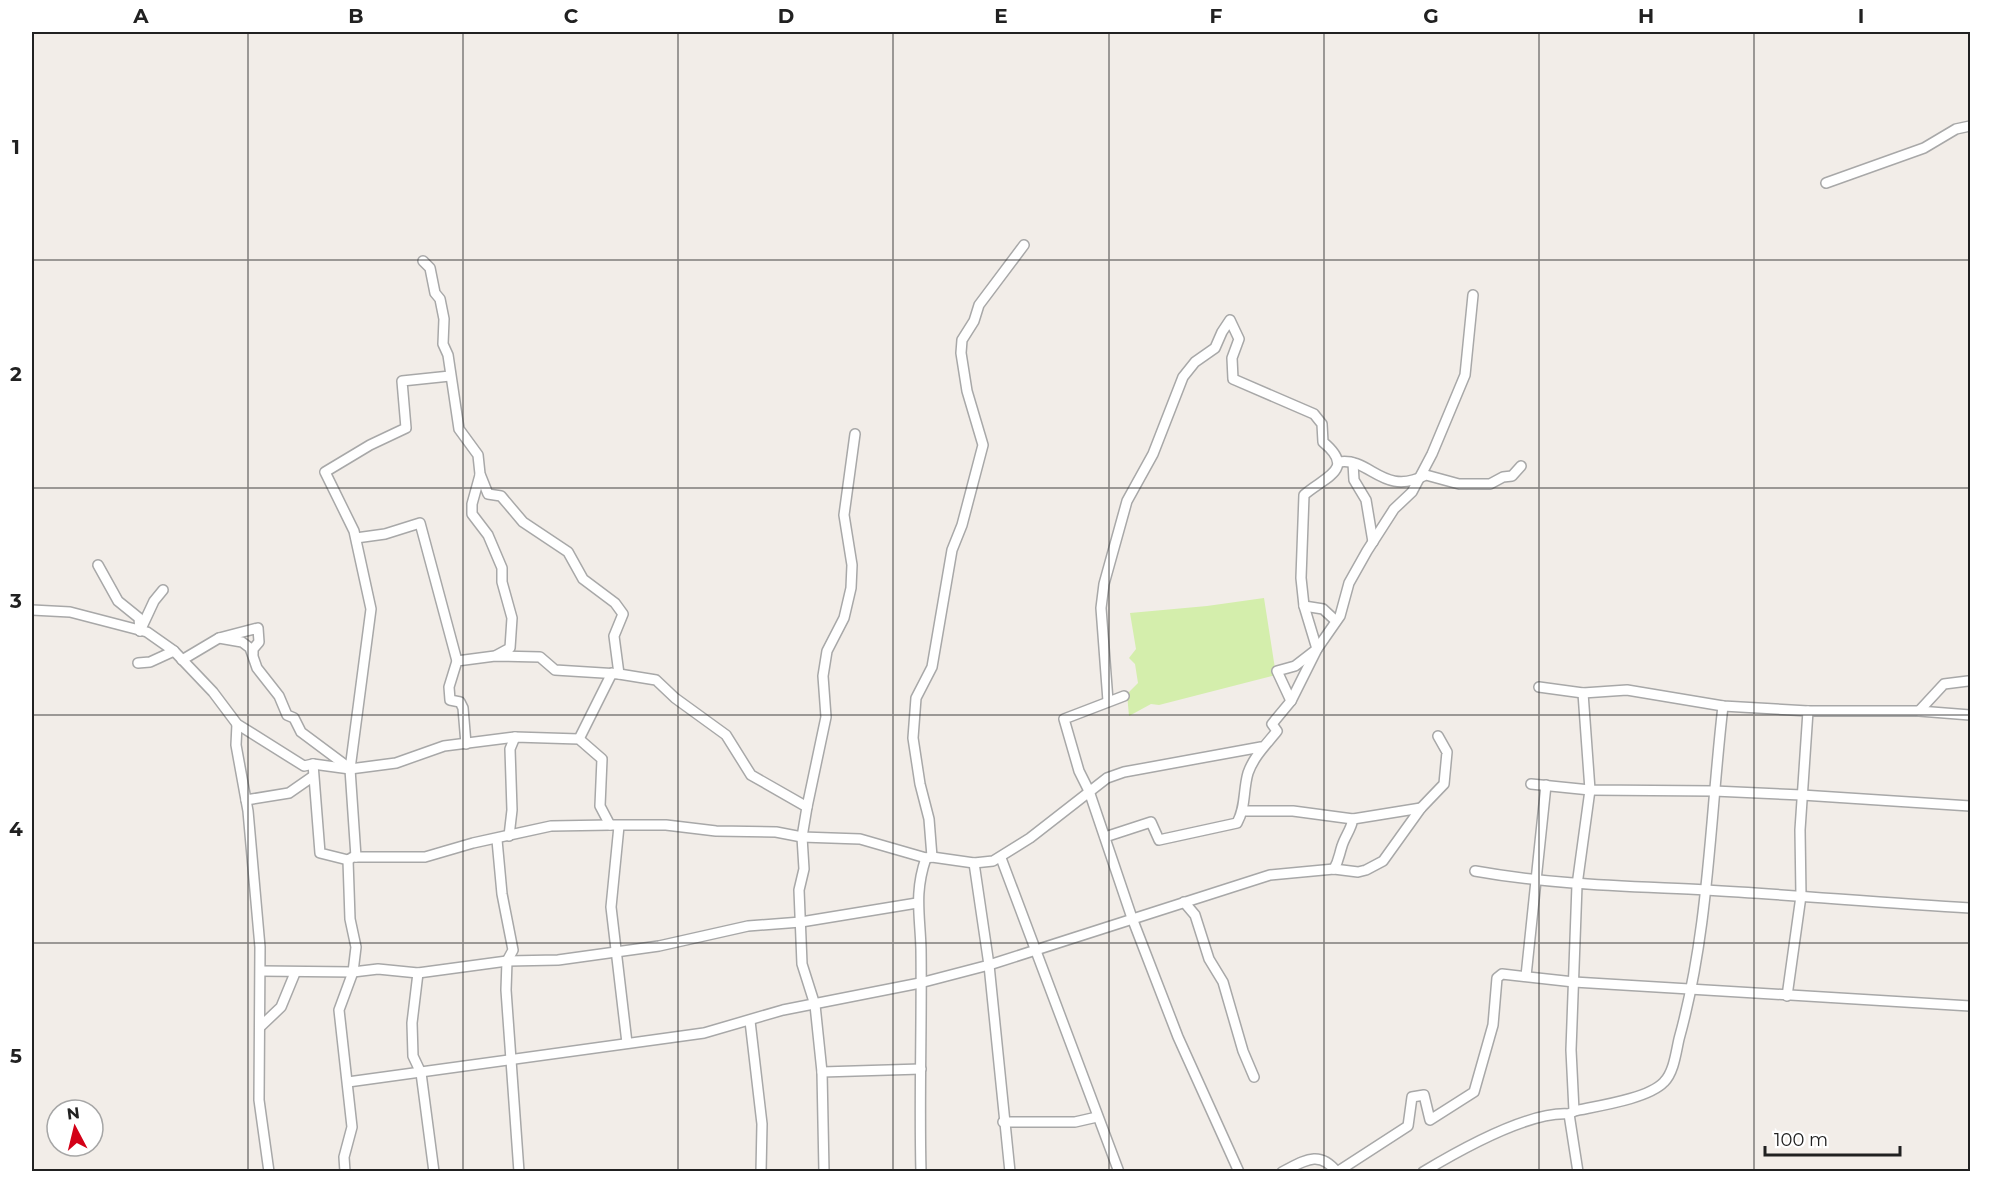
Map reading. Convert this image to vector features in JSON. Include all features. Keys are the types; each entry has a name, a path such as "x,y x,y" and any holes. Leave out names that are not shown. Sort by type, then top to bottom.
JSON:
{"street":[{"path":"1826,183 1924,148 1956,129 1971,126"},
{"path":"921,1172 921,948 917,903 918,882 929,858 929,819 913,738 916,698 932,667 952,550 962,525 983,445 967,391 961,353 962,340 974,321 979,305 1024,245"},
{"path":"423,261 430,268 435,293 440,299 444,319 443,344 448,355 459,429 478,455 480,474 488,494 501,496 523,522 568,552 583,579 610,599 623,614 614,636 615,673 579,739"},
{"path":"1105,837 1151,822 1160,840 1237,823 1243,811 1248,775 1261,747 1277,731 1272,724 1291,701 1317,649 1340,616 1349,583 1373,542 1394,509 1412,492 1416,480 1432,454 1462,385 1473,295"},
{"path":"1108,701 1101,608 1104,584 1127,501 1153,454 1183,377 1195,362 1215,348 1230,320 1239,339 1232,358 1233,379 1314,414 1322,424 1323,442 1337,453 1338,462 1330,479 1304,495 1301,569 1304,606 1317,649"},
{"path":"345,1172 345,1157 352,1127 339,1010 353,972 356,947 350,920 352,859 350,768 371,609 356,538 325,472 370,445 406,428 402,381 450,376"},
{"path":"824,1172 822,1072 815,1005 802,963 799,890 804,869 802,837 826,717 823,676 827,651 844,618 851,588 852,565 844,515 855,434"},
{"path":"1338,462 1353,463 1392,482 1416,480 1432,475 1459,484 1490,484 1503,477 1512,476 1521,466"},
{"path":"1353,463 1354,480 1366,500 1373,542"},
{"path":"480,474 472,504 472,514 488,535 502,568 502,582 512,618 510,648 495,656"},
{"path":"356,538 384,534 420,523 457,661 449,687 450,700 460,702 463,708 466,744"},
{"path":"98,566 118,601 139,618 140,631"},
{"path":"140,631 154,601 164,590"},
{"path":"1304,606 1323,609 1336,621"},
{"path":"32,610 70,612 147,632 174,651 213,692 237,724 304,766 313,764 350,768 396,763 444,746 515,736 579,739 602,759 600,806 615,825 612,885 615,952 627,1043"},
{"path":"182,660 219,638 258,628 259,642 253,649 253,656"},
{"path":"219,638 242,642 250,648 257,668 279,696 287,715 294,718 301,732 350,768"},
{"path":"1291,701 1277,671 1295,666 1317,649"},
{"path":"138,663 150,662 174,651"},
{"path":"457,661 495,656 540,657 555,670 615,673 656,680 726,735 751,775 807,807"},
{"path":"1919,711 1944,684 1968,681"},
{"path":"1539,687 1583,693 1627,690 1724,706 1808,711 1919,711 1971,715"},
{"path":"1578,1172 1571,1113 1570,1050 1577,885 1590,789 1583,693"},
{"path":"1124,696 1064,719 1079,771 1089,791 1132,918 1189,1064 1239,1172"},
{"path":"1423,1172 1465,1147 1536,1119 1630,1098 1658,1087 1670,1074 1693,990 1706,890 1724,706"},
{"path":"1787,996 1801,896 1802,795 1808,711"},
{"path":"237,724 236,745 246,800 261,971 259,1100 268,1172"},
{"path":"508,836 512,810 510,749 515,736"},
{"path":"348,1082 705,1033 783,1010 920,983 989,965 1270,875 1334,869 1358,872 1379,864 1421,808 1444,784 1447,752 1438,736"},
{"path":"313,764 312,777 321,853 352,859 425,857 473,843 498,840 551,826 666,825 716,831 776,832 802,837 860,839 929,858 974,863 1001,858 1082,800 1089,791 1107,778 1124,772 1261,747"},
{"path":"246,800 289,794 312,777"},
{"path":"1531,784 1590,789 1714,790 1971,807"},
{"path":"1526,976 1546,785"},
{"path":"1243,811 1302,811 1353,819 1421,808"},
{"path":"1334,869 1349,836 1353,819"},
{"path":"498,840 502,894 513,950 507,961 506,990 519,1172"},
{"path":"1001,858 1119,1172"},
{"path":"974,863 989,965 1003,1122 1010,1172"},
{"path":"1475,871 1536,882 1706,890 1971,908"},
{"path":"1184,902 1195,915 1209,959 1223,982 1243,1051 1254,1077"},
{"path":"261,971 295,973 378,969 418,972 507,961 558,960 659,946 748,926 801,922 917,903"},
{"path":"418,972 412,1023 413,1056 422,1072 434,1172"},
{"path":"260,1027 281,1007 295,973"},
{"path":"1282,1172 1304,1160 1316,1157 1330,1163 1337,1172 1408,1126 1412,1097 1424,1095 1430,1120 1474,1092 1493,1025 1497,978 1506,973 1574,982 1971,1006"},
{"path":"750,1021 762,1124 761,1172"},
{"path":"822,1072 921,1069"},
{"path":"1003,1122 1075,1122 1097,1117"}],"green space":[{"path":"1264,598 1276,675 1159,705 1151,704 1129,716 1127,694 1138,683 1135,664 1129,658 1136,649 1130,613"}]}
